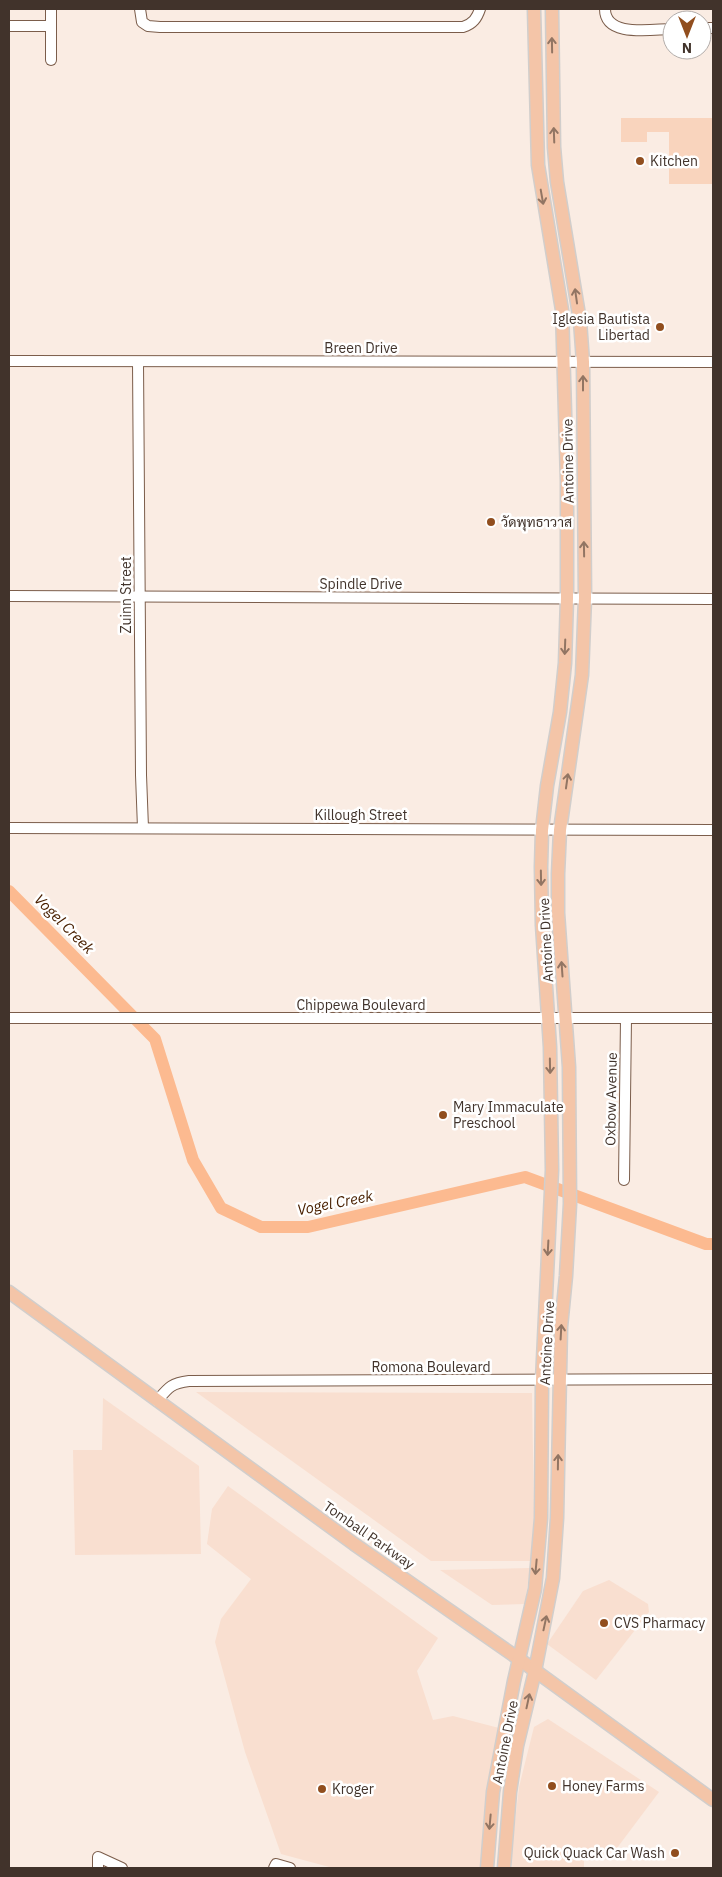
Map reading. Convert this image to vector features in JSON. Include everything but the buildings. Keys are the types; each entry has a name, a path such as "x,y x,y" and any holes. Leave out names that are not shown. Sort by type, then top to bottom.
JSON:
{"main road":[{"name":"Antoine Drive","path":"487,1868 493,1792 534,1589 541,1518 542,1380 552,1170 549,1017 542,925 542,830 547,786 560,712 565,663 567,598 567,481 562,310 538,165 534,9"},
{"name":"Antoine Drive","path":"504,1868 510,1792 517,1746 535,1671 553,1578 557,1518 561,1327 570,1204 568,1067 558,913 560,830 582,675 585,598 583,362 580,321 557,182 552,80 552,9"},
{"path":"548,234 565,231"},
{"path":"567,481 584,481"},
{"path":"560,712 577,714"},
{"path":"551,1120 569,1120"},
{"path":"547,1275 566,1276"},
{"name":"Tomball Parkway","path":"9,1292 354,1544 519,1659 713,1800"},
{"path":"541,1518 557,1518"},
{"path":"493,1792 510,1792"}],"street":[{"path":"51,9 52,60"},
{"path":"140,9 142,22 148,26 160,28 463,28 474,20 480,9"},
{"path":"605,9 607,20 620,29 662,28"},
{"path":"9,26 51,26"},
{"name":"Breen Drive","path":"9,362 713,362"},
{"name":"Zuinn Street","path":"138,362 143,828"},
{"name":"Spindle Drive","path":"9,596 713,598"},
{"name":"Killough Street","path":"9,828 713,830"},
{"name":"Chippewa Boulevard","path":"9,1018 713,1018"},
{"name":"Oxbow Avenue","path":"624,1180 626,1018"},
{"name":"Romona Boulevard","path":"157,1401 170,1385 189,1381 713,1379"},
{"path":"98,1868 98,1857 122,1868"},
{"path":"274,1868 276,1864 290,1868"}],"shaded area":[{"path":"621,118 713,118 713,184 669,184 669,132 647,132 647,142 621,142"},
{"path":"196,1392 532,1393 534,1516 531,1561 431,1561"},
{"path":"103,1398 199,1466 201,1554 75,1555 73,1450 102,1450"},
{"path":"228,1486 438,1638 417,1671 433,1720 453,1716 499,1728 488,1786 480,1868 333,1868 281,1854 245,1752 215,1642 221,1619 251,1579 207,1544 212,1509"},
{"path":"530,1568 525,1604 492,1605 440,1570"},
{"path":"609,1580 648,1604 649,1612 596,1680 547,1644 583,1591"},
{"path":"548,1719 659,1792 614,1852 584,1852 584,1868 512,1868 512,1847 519,1787 534,1727"}],"waterway":[{"name":"Vogel Creek","path":"9,891 155,1039 193,1160 221,1208 261,1227 308,1227 525,1177 706,1244 713,1244"}],"place":[{"name":"Kitchen","path":"640,161"},
{"name":"Iglesia Bautista Libertad","path":"660,327"},
{"name":"วัดพุทธาวาส","path":"491,522"},
{"name":"Mary Immaculate Preschool","path":"443,1115"},
{"name":"CVS Pharmacy","path":"604,1623"},
{"name":"Honey Farms","path":"552,1786"},
{"name":"Kroger","path":"322,1789"},
{"name":"Quick Quack Car Wash","path":"675,1853"}]}
